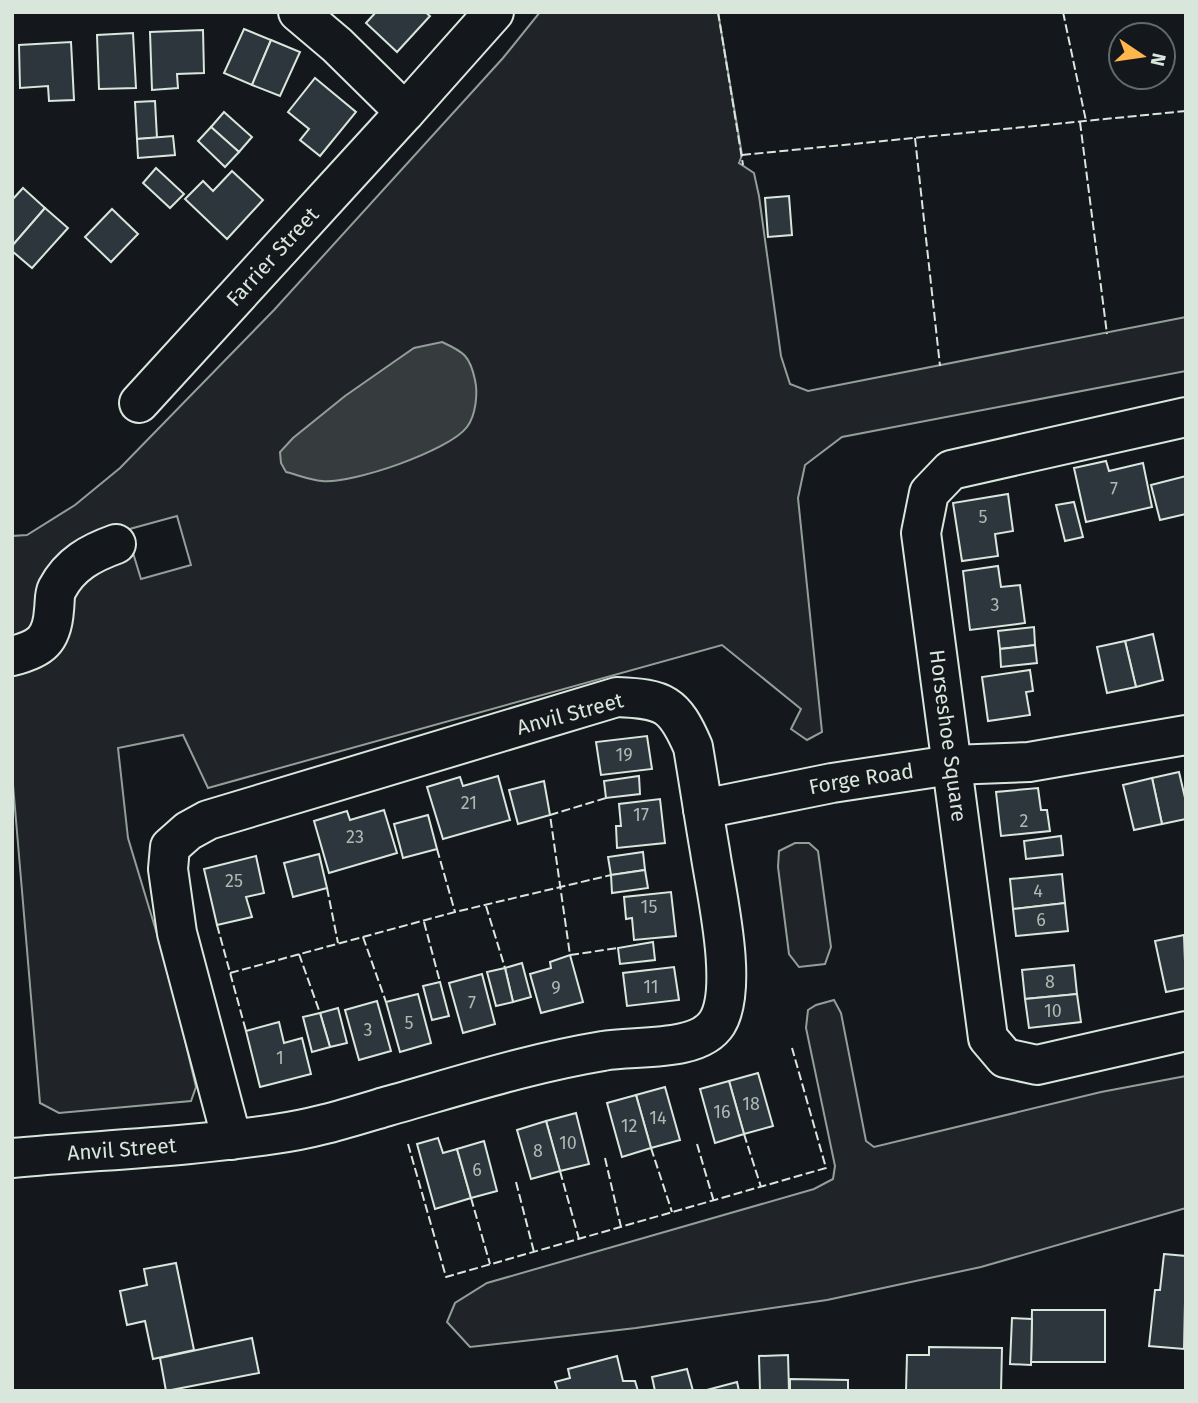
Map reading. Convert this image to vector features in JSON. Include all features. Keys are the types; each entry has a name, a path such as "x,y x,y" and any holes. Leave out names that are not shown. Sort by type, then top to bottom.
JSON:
{"street":[{"path":"298,12 405,112"},
{"name":"Farrier Street","path":"139,403 494,12"},
{"name":"Horseshoe Square","path":"1186,417 951,470 929,493 921,533 988,1038 1005,1058 1037,1065 1186,1031"},
{"path":"12,656 40,647 53,627 56,591 74,565 96,551 116,544"},
{"name":"Anvil Street","path":"12,1158 232,1140 321,1126 518,1069 604,1050 668,1046 692,1041 710,1033 722,1013 726,981 725,947 693,747 674,710 650,698 617,697 208,820 188,831 170,847 168,869 177,933 232,1140"},
{"name":"Forge Road","path":"703,809 831,783 951,765 1029,762 1186,735"}],"shaded area":[{"path":"540,12 718,12 742,155 739,163 754,173 781,356 790,384 808,391 1186,317 1186,371 842,437 805,465 798,498 822,732 807,740 791,729 801,709 722,645 208,788 183,735 118,748 128,838 170,977 196,1087 191,1101 59,1113 40,1103 12,773 12,536 27,535 75,505 120,468 274,310 503,58","holes":["177,516 191,565 141,579 126,530"]},
{"path":"442,342 465,356 471,365 476,385 476,404 472,416 467,427 457,436 399,464 336,481 309,479 286,472 281,463 280,452 293,438 345,396 414,348"},
{"path":"795,843 809,843 818,851 831,947 825,964 799,967 789,954 778,867 779,851"},
{"path":"834,1000 841,1013 866,1141 874,1147 1101,1092 1186,1076 1186,1208 981,1267 827,1300 636,1328 470,1347 447,1322 455,1303 487,1283 814,1189 833,1179 835,1166 806,1028 808,1010"}],"building":[{"path":"376,12 425,12 430,16 397,52 366,23"},
{"path":"244,29 271,40 252,85 224,73"},
{"path":"203,30 204,73 177,74 178,88 152,90 150,32"},
{"path":"133,33 136,88 99,89 97,35"},
{"path":"271,40 300,52 280,96 252,85"},
{"path":"71,42 74,100 49,101 48,86 20,88 19,45"},
{"path":"315,78 356,112 320,156 300,140 309,129 288,112"},
{"path":"155,101 157,138 137,139 135,102"},
{"path":"224,112 252,137 239,152 211,127"},
{"path":"211,127 239,152 225,167 198,141"},
{"path":"173,136 175,155 138,158 137,139"},
{"path":"156,168 184,194 170,208 143,183"},
{"path":"232,171 263,200 227,239 185,199 203,181 213,191"},
{"path":"23,188 45,208 12,246 12,200"},
{"path":"789,196 792,235 768,237 765,198"},
{"path":"45,208 68,228 32,268 12,251 12,246"},
{"path":"112,209 138,234 111,262 85,237"},
{"path":"1106,461 1109,471 1143,463 1152,507 1086,522 1074,468"},
{"path":"1186,476 1186,514 1160,520 1151,485"},
{"path":"1008,494 1013,531 995,534 998,556 962,561 953,503"},
{"path":"1074,502 1083,537 1065,541 1056,505"},
{"path":"998,566 1001,587 1020,585 1025,623 970,630 963,571"},
{"path":"1034,627 1035,645 1000,649 998,631"},
{"path":"1153,634 1163,680 1136,687 1125,641"},
{"path":"1125,641 1136,687 1107,693 1097,647"},
{"path":"1035,645 1037,663 1001,667 1000,649"},
{"path":"1030,670 1033,691 1026,692 1030,715 988,721 982,677"},
{"path":"647,736 652,769 601,775 596,742"},
{"path":"1179,772 1186,802 1186,819 1162,824 1152,778"},
{"path":"498,776 510,820 443,839 427,787 460,777 463,786"},
{"path":"639,776 640,794 606,798 604,781"},
{"path":"1152,778 1162,824 1134,830 1123,785"},
{"path":"544,781 550,815 518,824 509,790"},
{"path":"1038,788 1041,810 1047,810 1050,831 1001,836 996,792"},
{"path":"660,799 665,843 617,848 616,826 621,826 619,804"},
{"path":"384,810 397,853 329,873 314,821 347,811 350,820"},
{"path":"428,815 437,849 403,858 394,824"},
{"path":"1061,836 1063,855 1026,859 1024,841"},
{"path":"643,852 645,870 611,875 608,857"},
{"path":"319,854 327,888 293,897 284,863"},
{"path":"256,856 264,893 246,897 252,917 217,925 204,869"},
{"path":"645,870 648,888 612,893 611,875"},
{"path":"1062,874 1065,903 1013,909 1010,879"},
{"path":"671,892 676,936 634,940 632,918 626,919 624,897"},
{"path":"1065,903 1068,931 1016,936 1013,909"},
{"path":"1184,935 1186,988 1166,992 1155,941"},
{"path":"653,942 655,960 620,964 618,948"},
{"path":"570,955 583,1002 541,1013 530,974 551,968 550,962"},
{"path":"522,963 531,997 513,1002 505,968"},
{"path":"1074,965 1077,994 1025,999 1022,970"},
{"path":"674,967 679,1000 627,1006 623,973"},
{"path":"505,968 513,1002 496,1006 487,972"},
{"path":"482,974 495,1024 463,1033 449,983"},
{"path":"440,982 449,1016 432,1020 423,986"},
{"path":"418,994 431,1043 400,1052 386,1002"},
{"path":"1077,994 1081,1022 1029,1028 1025,999"},
{"path":"377,1001 391,1051 359,1060 345,1010"},
{"path":"338,1008 347,1043 330,1047 320,1013"},
{"path":"320,1013 330,1047 312,1052 303,1017"},
{"path":"279,1022 284,1043 302,1038 311,1074 260,1087 246,1031"},
{"path":"758,1073 773,1126 744,1134 729,1081"},
{"path":"729,1081 744,1134 715,1143 700,1089"},
{"path":"665,1087 680,1140 651,1148 636,1095"},
{"path":"636,1095 651,1148 622,1157 607,1103"},
{"path":"576,1113 589,1164 560,1171 546,1121"},
{"path":"546,1121 560,1171 531,1179 517,1130"},
{"path":"438,1138 443,1153 457,1149 471,1198 435,1209 417,1144"},
{"path":"484,1141 497,1191 471,1198 457,1149"},
{"path":"1164,1254 1186,1256 1184,1349 1149,1346 1155,1290 1160,1290"},
{"path":"176,1263 194,1350 153,1359 145,1321 127,1325 120,1291 147,1285 144,1269"},
{"path":"1032,1310 1105,1310 1105,1362 1031,1362"},
{"path":"1012,1318 1032,1319 1031,1365 1010,1364"},
{"path":"252,1338 259,1373 166,1391 160,1358"},
{"path":"929,1347 1002,1348 1001,1391 906,1391 907,1355 929,1355"},
{"path":"788,1355 789,1391 760,1391 759,1356"},
{"path":"617,1356 623,1381 635,1381 638,1391 558,1391 555,1382 570,1378 568,1369"},
{"path":"687,1369 693,1391 655,1391 652,1377"},
{"path":"790,1379 848,1380 848,1391 790,1391"},
{"path":"737,1382 739,1391 703,1391"}],"fence":[{"path":"718,12 743,165"},
{"path":"1063,12 1086,121"},
{"path":"742,155 1186,111"},
{"path":"1080,122 1107,334"},
{"path":"915,138 940,366"},
{"path":"606,798 550,815 570,955 618,948"},
{"path":"437,849 455,912"},
{"path":"230,973 455,912 611,875"},
{"path":"327,888 338,943"},
{"path":"486,906 505,968"},
{"path":"424,922 440,982"},
{"path":"217,925 246,1031"},
{"path":"363,937 386,1002"},
{"path":"299,954 320,1013"},
{"path":"408,1144 446,1277 826,1168 792,1048"},
{"path":"744,1134 761,1187"},
{"path":"697,1144 714,1202"},
{"path":"651,1148 672,1212"},
{"path":"605,1158 621,1227"},
{"path":"560,1171 579,1239"},
{"path":"516,1182 534,1252"},
{"path":"471,1198 490,1264"}]}
